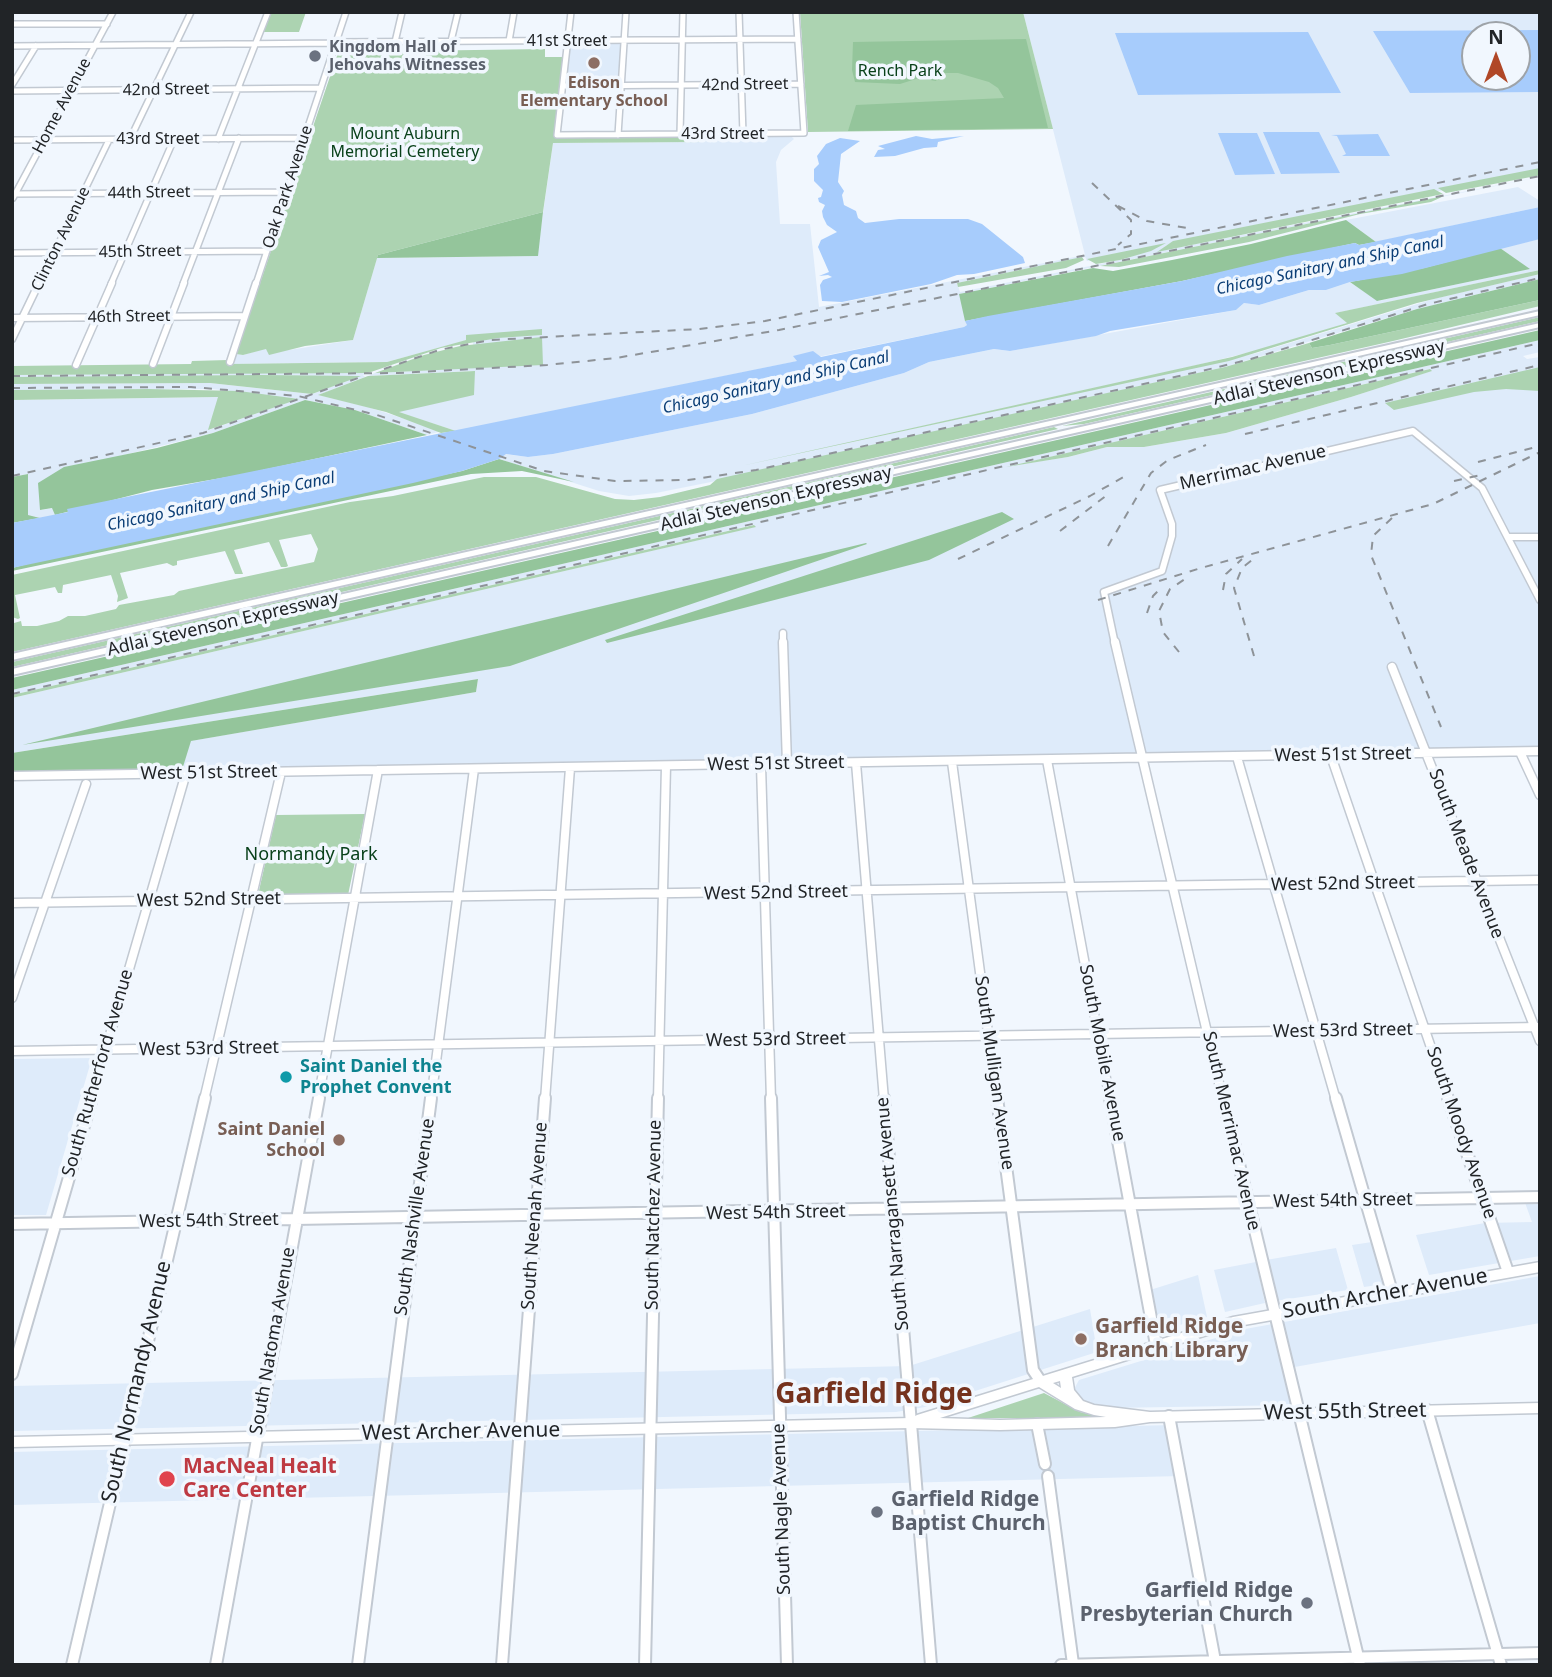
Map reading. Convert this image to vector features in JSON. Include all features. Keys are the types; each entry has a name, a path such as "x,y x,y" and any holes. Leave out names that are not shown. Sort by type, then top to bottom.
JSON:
{"highway":[{"name":"Adlai Stevenson Expressway","path":"12,657 1540,311"},
{"name":"Adlai Stevenson Expressway","path":"12,671 1540,325"}],"main road":[{"name":"South Archer Avenue","path":"910,1423 1156,1345 1274,1313 1540,1267"},
{"path":"1065,1374 1068,1392 1079,1405"},
{"name":"West 55th Street","path":"1041,1382 1079,1405 1094,1410 1150,1417"},
{"name":"West 55th Street","path":"910,1423 1128,1422 1169,1416 1540,1408"},
{"name":"West Archer Avenue","path":"12,1442 910,1423"}],"street":[{"name":"Home Avenue","path":"13,196 113,12"},
{"path":"131,139 191,12"},
{"path":"218,139 268,12"},
{"name":"Oak Park Avenue","path":"230,362 346,12"},
{"path":"394,42 402,12"},
{"path":"451,41 458,12"},
{"path":"509,41 514,12"},
{"path":"563,86 571,12"},
{"path":"618,135 626,12"},
{"path":"680,134 683,12"},
{"path":"739,12 743,134"},
{"path":"796,12 801,84"},
{"path":"12,24 107,24"},
{"name":"41st Street","path":"12,46 798,39"},
{"path":"12,85 36,46"},
{"name":"42nd Street","path":"563,86 801,84"},
{"name":"43rd Street","path":"563,86 557,135 743,134 804,133 801,84"},
{"name":"42nd Street","path":"12,91 321,88"},
{"path":"153,364 239,138"},
{"name":"43rd Street","path":"12,140 304,138"},
{"name":"Clinton Avenue","path":"12,339 109,139"},
{"path":"76,365 174,139"},
{"name":"44th Street","path":"13,196 286,192"},
{"name":"45th Street","path":"12,253 267,251"},
{"name":"46th Street","path":"12,318 245,316"},
{"name":"Merrimac Avenue","path":"1104,597 1104,592 1108,589 1162,571 1172,536 1172,524 1160,490 1413,431 1478,483 1508,537"},
{"path":"1540,537 1508,537 1540,600"},
{"name":"South Merrimac Avenue","path":"1104,597 1359,1661"},
{"path":"783,633 787,764"},
{"name":"South Meade Avenue","path":"1392,667 1537,1027 1540,1041"},
{"name":"West 51st Street","path":"12,776 1540,751"},
{"path":"1520,752 1540,795"},
{"name":"South Moody Avenue","path":"1332,756 1508,1272"},
{"path":"1237,757 1392,1292"},
{"name":"South Mobile Avenue","path":"1047,760 1156,1345"},
{"name":"South Mulligan Avenue","path":"952,762 1033,1370 1041,1382"},
{"name":"South Narragansett Avenue","path":"856,763 931,1665"},
{"name":"South Nagle Avenue","path":"761,765 787,1665"},
{"name":"South Natchez Avenue","path":"645,1665 666,766"},
{"name":"South Neenah Avenue","path":"502,1665 570,768"},
{"name":"South Nashville Avenue","path":"358,1665 474,769"},
{"name":"South Natoma Avenue","path":"216,1665 378,770"},
{"name":"South Normandy Avenue","path":"72,1665 281,772"},
{"name":"South Rutherford Avenue","path":"12,1374 186,773"},
{"path":"12,998 86,784"},
{"name":"West 52nd Street","path":"12,903 1540,880"},
{"name":"West 53rd Street","path":"12,1051 1537,1027"},
{"name":"West 54th Street","path":"12,1224 893,1211 1540,1197"},
{"path":"1427,1410 1499,1659"},
{"path":"1169,1416 1215,1661"},
{"path":"1037,1424 1073,1664"},
{"path":"1061,1665 1499,1659 1540,1653"}],"shaded area":[{"path":"1023,12 1540,12 1540,171 1167,245 1160,251 1540,177 960,294 967,325 964,327 456,431 397,412 474,371 368,376 375,373 474,368 473,342 467,340 387,362 234,364 236,354 243,355 266,348 289,350 353,340 377,258 537,256 553,143 702,142 702,135 791,136 794,139 781,150 776,162 780,224 810,224 819,307 1085,255","holes":["1157,248 1120,260 960,292 957,283 1085,257 1087,261"]},
{"name":"Edison Elementary School","path":"571,42 622,42 619,85 566,85"},
{"path":"1518,187 1540,201 1540,207 1376,242 1346,220"},
{"path":"1540,239 1540,270 1336,313 1347,323 1279,345 757,463 1257,353 1437,298 1540,274 1540,279 1417,309 1225,367 736,477 629,496 599,491 499,459 505,454 528,457 553,454 752,414 904,373 929,362 994,349 1010,351 1236,310 1244,303 1259,305 1309,290 1326,290 1350,282 1378,301 1529,269 1500,248"},
{"path":"1540,340 1540,352 1523,356 1527,359 1540,357 1540,748 182,770 190,741 476,692 478,679 12,753 12,698 755,527 753,525 12,695 12,690","holes":["1429,369 1431,371 1226,433 1144,447 1107,447 1068,457 1016,465"]},
{"path":"368,373 363,375 365,377 319,395 368,407 442,431 427,435 355,410 305,400 213,433 120,456 41,510 53,508 55,515 40,518 28,515 28,474 12,477 12,400 219,397 209,430 298,399 212,389 12,390 12,384 210,383 312,394 359,376 12,375"},
{"path":"92,1058 46,1215 12,1215 12,1059"},
{"path":"1540,1199 1540,1256 1429,1275 1416,1235 1485,1223 1532,1222 1524,1200"},
{"path":"1372,1242 1384,1284 1364,1287 1352,1245"},
{"path":"1336,1248 1348,1290 1275,1301 1266,1260"},
{"path":"1256,1262 1265,1303 1225,1312 1214,1270"},
{"path":"1198,1275 1207,1317 1159,1331 1150,1290"},
{"path":"1540,1276 1540,1323 1289,1368 1298,1405 1108,1408 1082,1402 1073,1391 1079,1380 1245,1329"},
{"path":"1090,1309 1097,1352 925,1407 896,1412 12,1431 12,1386 909,1366"},
{"path":"1173,1425 1181,1476 12,1505 12,1452"}],"green space":[{"path":"269,12 306,12 299,32 261,32"},
{"name":"Rench Park","path":"800,12 1023,12 1053,129 808,132"},
{"path":"1026,39 1048,128 848,131 856,105 1004,98 998,88 989,82 958,73 940,73 936,81 919,78 900,84 855,82 852,70 853,42"},
{"name":"Mount Auburn Memorial Cemetery","path":"406,43 405,51 545,49 545,57 564,57 554,136 702,135 702,142 553,143 543,212 378,255 353,340 305,346 269,355 266,349 243,355 236,354 341,44"},
{"path":"1540,168 1540,175 1536,176 1446,193 1438,188"},
{"path":"1434,189 1443,194 1157,252 1173,241"},
{"path":"1444,196 1431,202 1360,214 1249,242 1119,267 1100,266"},
{"path":"543,212 538,256 377,258 378,255"},
{"path":"1346,220 1376,242 1359,245 1355,243 1182,281 965,321 959,294 1093,268 1113,271 1172,260 1251,244"},
{"path":"1166,243 1151,251 1120,260 1096,264 1087,259"},
{"path":"1500,248 1530,269 1377,301 1350,282 1424,268"},
{"path":"1082,257 1084,260 1066,268 958,287 957,283"},
{"path":"1540,270 1540,274 1417,303 1229,361 741,466 1232,357 1347,323 1335,313"},
{"path":"1540,279 1540,300 1330,345 1312,348 1309,343 1417,309"},
{"path":"1540,300 1540,306 1393,341 12,652 14,623 21,621 22,626 37,626 68,616 85,616 116,609 119,605 314,562 318,549 311,534 279,540 288,566 286,567 281,567 269,542 234,550 243,574 235,574 225,551 177,561 177,565 173,566 167,563 120,573 128,598 117,602 118,596 111,575 63,585 62,593 58,593 55,587 15,595 20,618 18,619 12,617 12,575 350,502 484,477 536,477 615,499 660,497 710,485 717,479 1225,367 1309,343 1312,348 1330,345"},
{"path":"1540,317 1540,321 1084,424 1062,426"},
{"path":"542,329 542,335 498,338 441,348 368,373 12,375 12,366 191,364 192,361 228,360 228,364 387,362 466,340 466,335"},
{"path":"1540,330 1540,340 12,690 12,678"},
{"path":"542,337 543,365 375,373 424,355 460,346"},
{"path":"1540,367 1540,391 1506,389 1474,392 1394,410 1385,403"},
{"path":"1430,369 1432,371 1351,397 1226,433 1144,447 1107,447 1068,457 1006,467"},
{"path":"475,371 474,395 399,412 456,431 441,433 386,412 318,395 368,376"},
{"path":"361,376 312,394 210,383 12,384 12,377"},
{"path":"12,390 239,391 299,399 208,430 218,397 12,400"},
{"path":"305,400 355,410 427,435 239,475 152,490 55,515 52,508 40,510 38,483 64,467 157,448 213,433"},
{"path":"1054,427 1058,429 12,667 12,662"},
{"path":"499,459 574,482 522,471 471,474 12,571 12,568 43,560 462,471"},
{"path":"28,474 28,515 40,518 12,523 12,477"},
{"path":"1002,512 1014,519 929,560 607,643 605,640"},
{"path":"754,525 756,527 12,698 12,695"},
{"path":"866,543 510,666 22,745"},
{"path":"478,679 476,692 191,741 182,770 12,775 12,753"},
{"name":"Normandy Park","path":"365,814 348,895 258,895 276,815"},
{"path":"1044,1393 1080,1412 1111,1418 968,1418"}],"water":[{"path":"1461,30 1461,91 1531,91 1531,30 1540,30 1540,92 1410,93 1373,31"},
{"path":"1308,32 1341,93 1138,95 1115,33"},
{"path":"1263,132 1319,132 1340,173 1281,174"},
{"path":"1218,133 1257,133 1275,174 1235,175"},
{"path":"1378,134 1390,156 1342,156 1346,154 1337,136 1331,135"},
{"path":"916,136 932,139 964,136 938,142 937,147 895,156 874,157 878,150 885,149 878,146"},
{"path":"840,138 860,141 841,154 838,182 844,191 844,205 856,211 858,218 865,223 899,219 968,219 982,224 1023,257 1025,263 957,275 931,284 842,302 822,301 820,285 823,280 832,277 819,276 829,272 818,247 821,240 837,232 827,225 823,217 825,205 819,202 818,198 823,190 814,181 814,169 819,164 817,156 826,144"},
{"name":"Chicago Sanitary and Ship Canal","path":"1540,207 1540,239 1402,274 1350,282 1326,290 1309,290 1259,305 1244,303 1236,310 1010,351 994,349 929,362 904,373 752,414 553,454 528,457 506,454 499,459 462,471 413,483 12,568 12,523 68,512 67,509 797,361 793,356 813,351 821,357 964,327 967,325 965,321 988,316 1182,281 1287,256 1355,243 1359,245"}],"railway":[{"path":"384,369 439,350 490,340 699,329 765,321 1540,162"},
{"path":"12,376 398,373 547,365 616,358 779,330 1540,176"},
{"path":"1092,183 1131,220 1131,234 1118,245"},
{"path":"1118,206 1147,221 1187,228"},
{"path":"304,397 377,415 544,471 615,481 688,480 756,470 1202,371 1251,359 1428,304 1540,278"},
{"path":"12,694 1540,343"},
{"path":"1245,434 1540,365"},
{"path":"304,397 358,378"},
{"path":"12,388 191,387 304,397"},
{"path":"12,476 203,433 304,397"},
{"path":"1108,546 1151,473 1168,460 1206,445"},
{"path":"1478,462 1536,447"},
{"path":"1098,600 1201,568 1433,504 1540,452"},
{"path":"958,559 1090,496 1127,475"},
{"path":"1454,481 1481,475"},
{"path":"1060,531 1107,495"},
{"path":"1392,518 1373,536 1371,555 1441,727"},
{"path":"1254,656 1234,588 1242,568 1257,556"},
{"path":"1223,590 1226,574 1242,559"},
{"path":"1179,652 1163,632 1159,611 1170,589 1188,577"},
{"path":"1147,613 1153,596 1161,588"}],"place":[{"name":"Kingdom Hall of Jehovahs Witnesses","path":"315,56"},
{"name":"Edison Elementary School","path":"594,63"},
{"name":"Saint Daniel the Prophet Convent","path":"286,1077"},
{"name":"Saint Daniel School","path":"339,1140"},
{"name":"Garfield Ridge Branch Library","path":"1081,1339"},
{"name":"MacNeal Healt Care Center","path":"167,1479"},
{"name":"Garfield Ridge Baptist Church","path":"877,1512"},
{"name":"Garfield Ridge Presbyterian Church","path":"1307,1603"}],"district":[{"name":"Garfield Ridge","path":"874,1395"}]}
